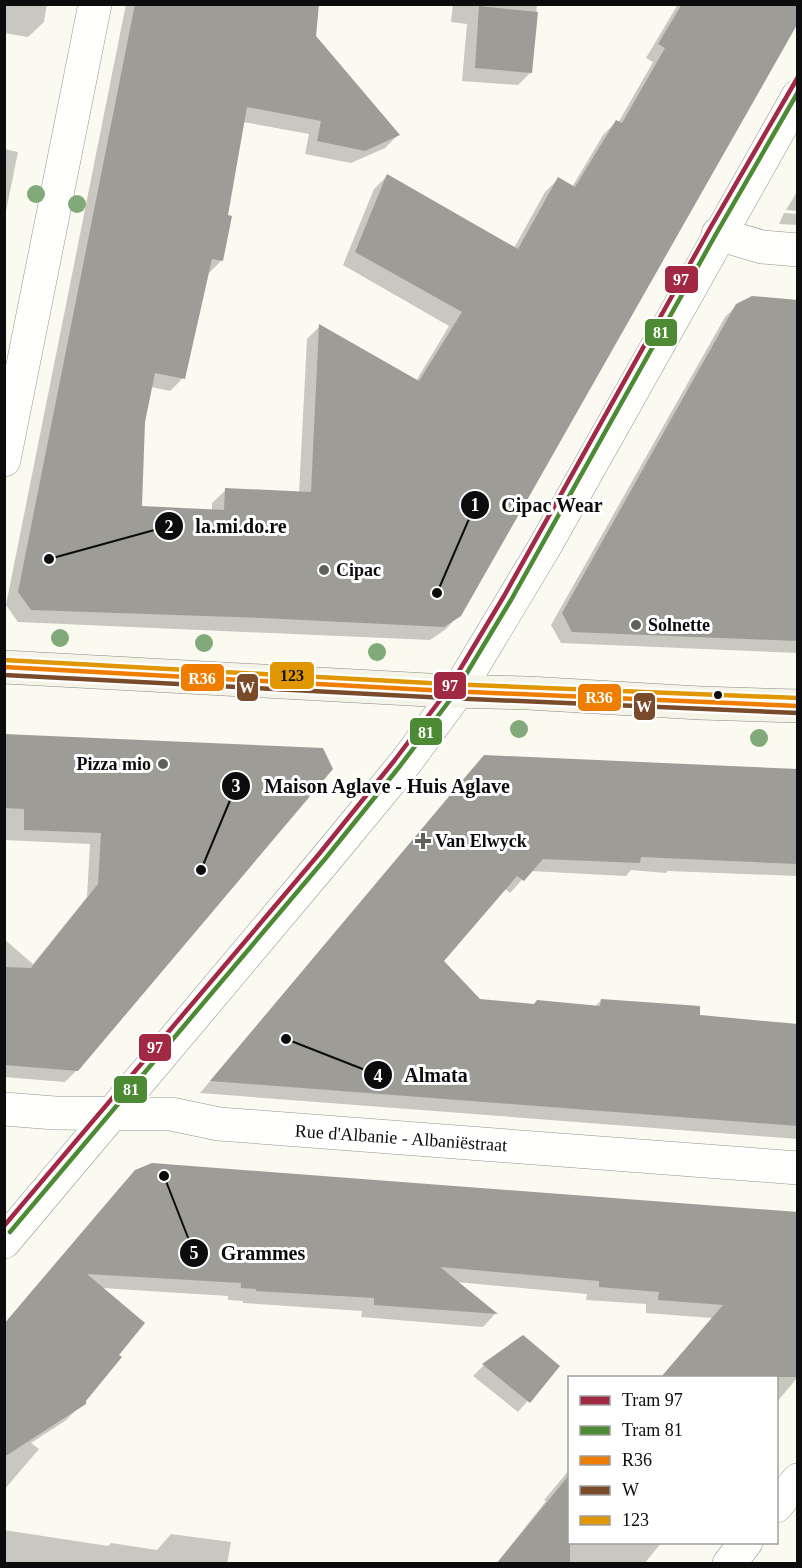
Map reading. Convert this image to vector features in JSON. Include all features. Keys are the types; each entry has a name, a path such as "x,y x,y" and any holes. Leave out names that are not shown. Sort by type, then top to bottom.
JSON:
{"main road":[{"path":"4,667 798,706"}],"street":[{"path":"4,460 95,4"},
{"path":"4,1242 406,762 458,691 544,548 718,234 798,96"},
{"path":"718,234 762,247 798,250"},
{"name":"Rue d'Albanie - Albaniëstraat","path":"4,1108 55,1113 171,1114 219,1124 798,1168"},
{"path":"778,1505 798,1480"},
{"path":"729,1563 744,1544"}],"building":[{"path":"135,4 319,4 316,36 400,135 365,151 317,141 321,121 247,107 228,215 232,216 223,261 212,259 185,379 155,373 145,422 142,506 224,510 225,488 311,492 319,324 419,381 462,312 355,252 387,174 518,249 558,177 575,187 616,120 622,123 665,48 658,44 682,4 798,4 798,23 526,502 461,616 444,627 31,610 18,592"},
{"path":"479,6 538,12 532,73 475,68"},
{"path":"752,296 798,300 798,641 572,632 562,613 736,304"},
{"path":"4,734 323,748 333,769 78,1071 4,1065 4,967 31,968 98,884 101,833 24,830 24,809 4,808"},
{"path":"484,755 798,769 798,864 641,857 640,863 543,859 524,881 517,876 444,961 480,999 534,1004 537,1000 600,1006 601,999 700,1006 700,1015 798,1024 798,1126 210,1081"},
{"path":"152,1163 798,1212 798,1377 662,1376 723,1305 658,1300 659,1292 599,1287 599,1281 440,1267 498,1314 374,1305 374,1298 256,1291 256,1289 241,1288 241,1283 87,1274 145,1323 119,1355 122,1357 86,1401 86,1404 4,1457 4,1324 135,1170"},
{"path":"523,1335 560,1366 530,1403 482,1364"},
{"path":"568,1476 570,1563 497,1563"}],"tram line":[{"name":"97","path":"4,1226 319,854 447,691 504,596 709,230 798,77"},
{"name":"81","path":"10,1232 325,859 453,696 511,600 798,92"}],"transit line":[{"name":"123","path":"4,660 447,684 798,698"},
{"name":"R36","path":"4,667 447,691 798,706"},
{"name":"W","path":"4,675 798,713"}],"place":[{"name":"la.mi.do.re","path":"49,559"},
{"name":"Cipac","path":"324,570"},
{"name":"Cipac Wear","path":"437,593"},
{"name":"Solnette","path":"636,625"},
{"name":"Pizza mio","path":"163,764"},
{"name":"Van Elwyck","path":"423,841"},
{"name":"Maison Aglave - Huis Aglave","path":"201,870"},
{"name":"Almata","path":"286,1039"},
{"name":"Grammes","path":"164,1176"}]}
